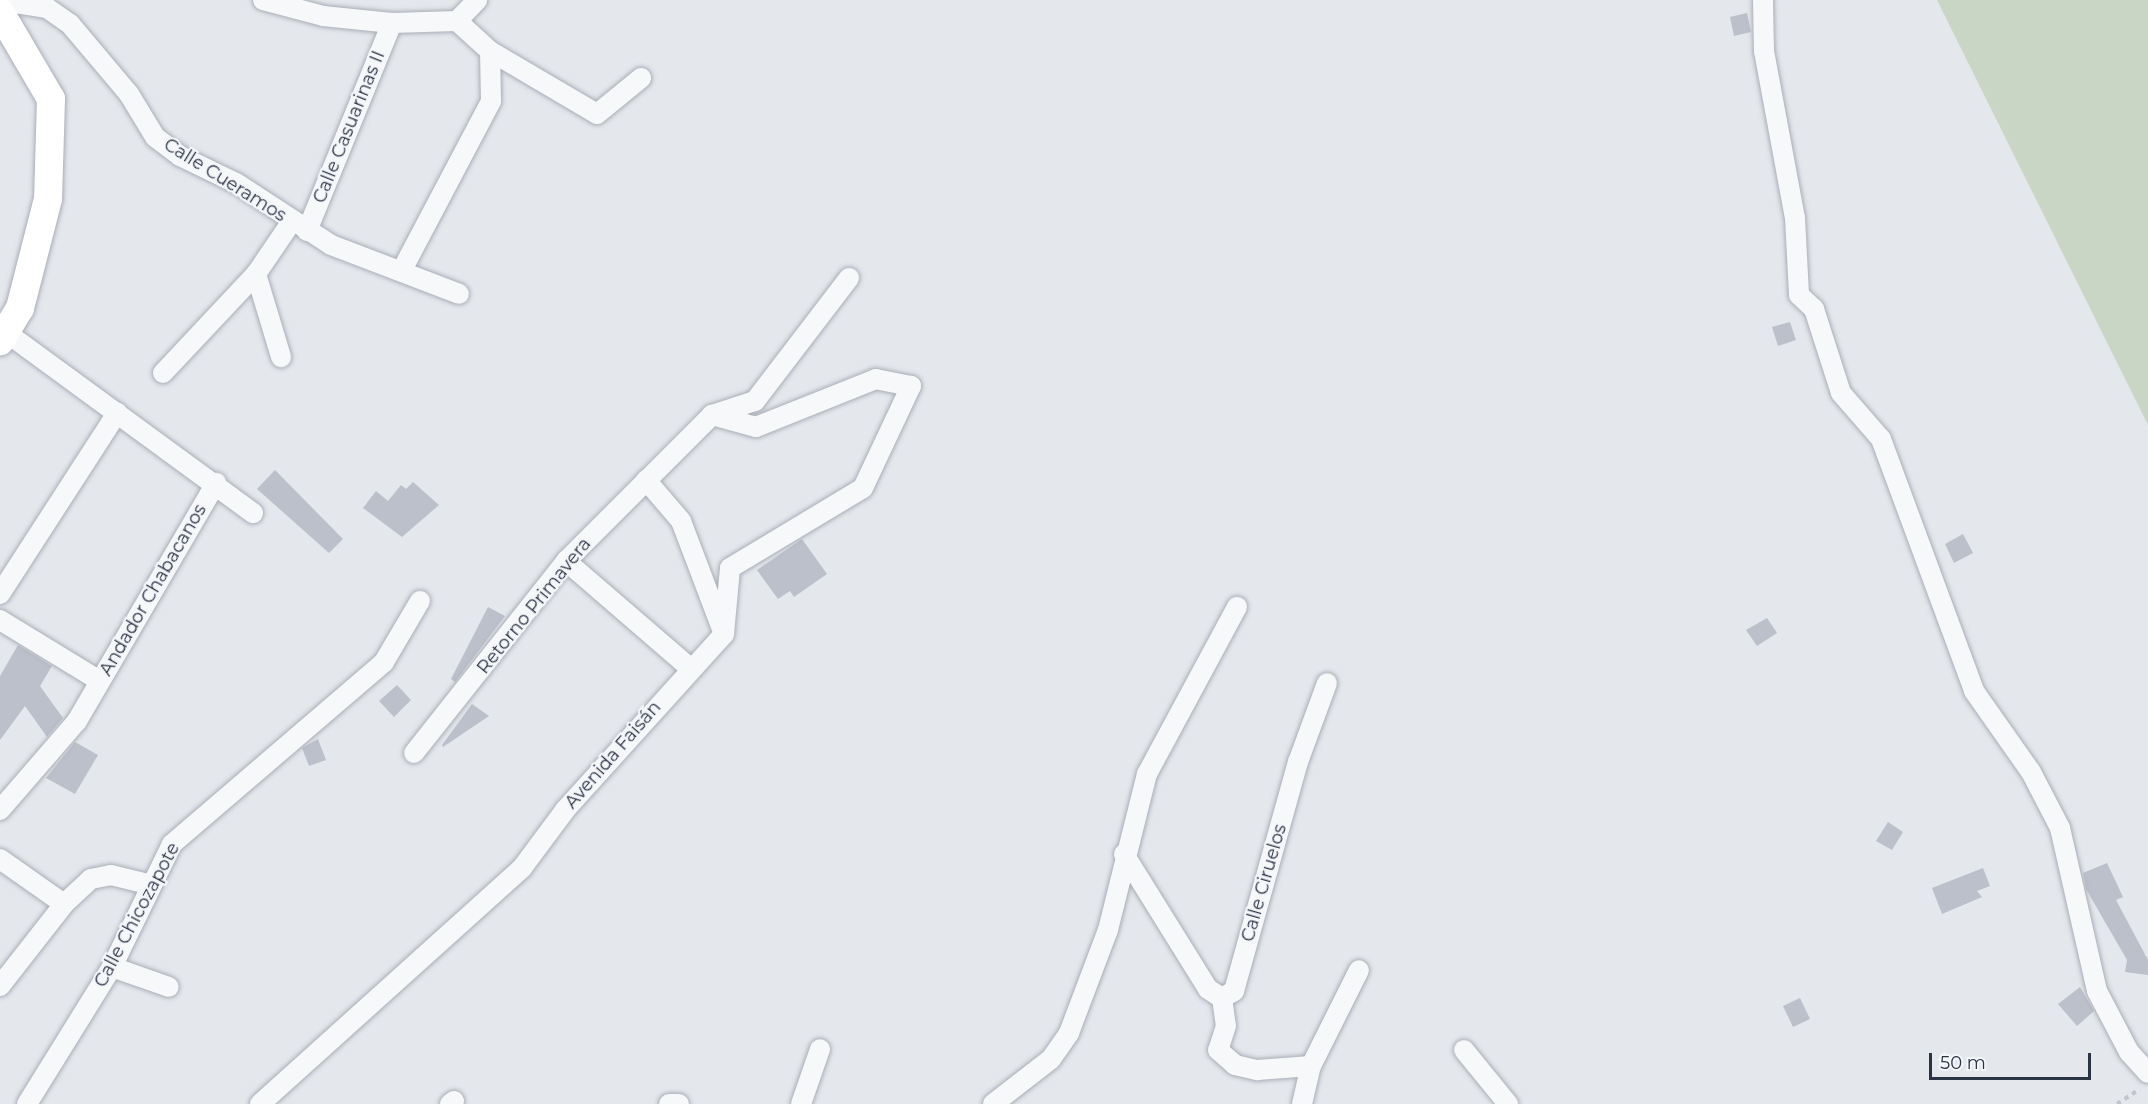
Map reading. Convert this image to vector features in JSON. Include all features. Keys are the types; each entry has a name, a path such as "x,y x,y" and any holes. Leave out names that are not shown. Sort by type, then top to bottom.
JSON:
{"main road":[{"path":"0,12 51,99 48,199 20,308 3,337"}],"street":[{"path":"0,4 4,0"},
{"name":"Calle Cueramos","path":"4,0 47,8 70,24 129,94 155,137 299,226 459,294"},
{"path":"263,0 323,16 392,23 457,21 490,51 597,114 641,78"},
{"path":"457,21 477,0"},
{"path":"1763,0 1764,51 1795,218 1799,295 1814,309 1841,393 1881,439 1974,692 2031,772 2060,828 2097,991 2129,1052 2148,1073"},
{"name":"Calle Casuarinas II","path":"163,373 299,226 392,23"},
{"path":"402,270 491,101 490,51"},
{"path":"256,274 281,357"},
{"path":"712,415 755,401 849,278"},
{"path":"3,337 117,413 216,483 253,513"},
{"path":"712,415 756,427 876,380 911,386 863,489 730,568 724,634"},
{"path":"0,594 117,413"},
{"name":"Retorno Primavera","path":"414,753 566,561 712,415"},
{"path":"646,480 681,521 724,634"},
{"name":"Andador Chabacanos","path":"0,810 77,721 216,483"},
{"path":"566,561 690,668"},
{"name":"Calle Chicozapote","path":"27,1104 112,968 172,844 384,662 420,601"},
{"path":"993,1104 1051,1059 1069,1033 1108,930 1124,854 1147,774 1237,607"},
{"path":"0,620 100,681"},
{"name":"Avenida Faisán","path":"260,1104 522,868 565,810 690,668 724,634"},
{"name":"Calle Ciruelos","path":"1222,998 1234,991 1298,762 1327,683"},
{"path":"1124,854 1208,989 1222,998 1226,1026 1218,1050 1235,1065 1257,1070 1311,1066"},
{"path":"0,859 64,903"},
{"path":"0,986 64,903 91,879 111,874 152,885"},
{"path":"112,968 169,987"},
{"path":"1302,1104 1311,1066 1359,969"},
{"path":"801,1104 820,1049"},
{"path":"1464,1050 1508,1104"}],"path":[{"path":"2116,1104 2148,1084"}],"green space":[{"path":"1937,0 2148,0 2148,425"}],"building":[{"path":"1747,13 1751,32 1734,36 1730,17"},
{"path":"1790,322 1796,340 1778,346 1772,327"},
{"path":"275,470 343,539 329,553 257,489"},
{"path":"413,482 439,505 402,537 363,508 376,491 388,501 401,485 406,489"},
{"path":"1963,534 1973,553 1954,563 1945,544"},
{"path":"802,539 827,574 794,597 790,591 778,599 757,570"},
{"path":"488,607 505,616 455,682 451,679"},
{"path":"1767,618 1777,633 1757,646 1746,630"},
{"path":"18,645 52,666 40,686 63,718 47,737 25,706 0,740 0,676"},
{"path":"397,685 411,700 394,717 379,701"},
{"path":"472,704 489,716 443,747 442,745"},
{"path":"318,739 326,760 309,766 302,748"},
{"path":"75,742 98,755 75,794 46,778"},
{"path":"1888,822 1903,832 1892,850 1876,841"},
{"path":"2107,863 2123,897 2116,900 2148,960 2148,975 2125,972 2127,960 2086,889 2083,873"},
{"path":"1983,868 1990,886 1977,891 1982,897 1942,914 1932,888"},
{"path":"2080,987 2094,1011 2077,1026 2058,1004"},
{"path":"1800,998 1810,1019 1793,1027 1783,1006"}]}
